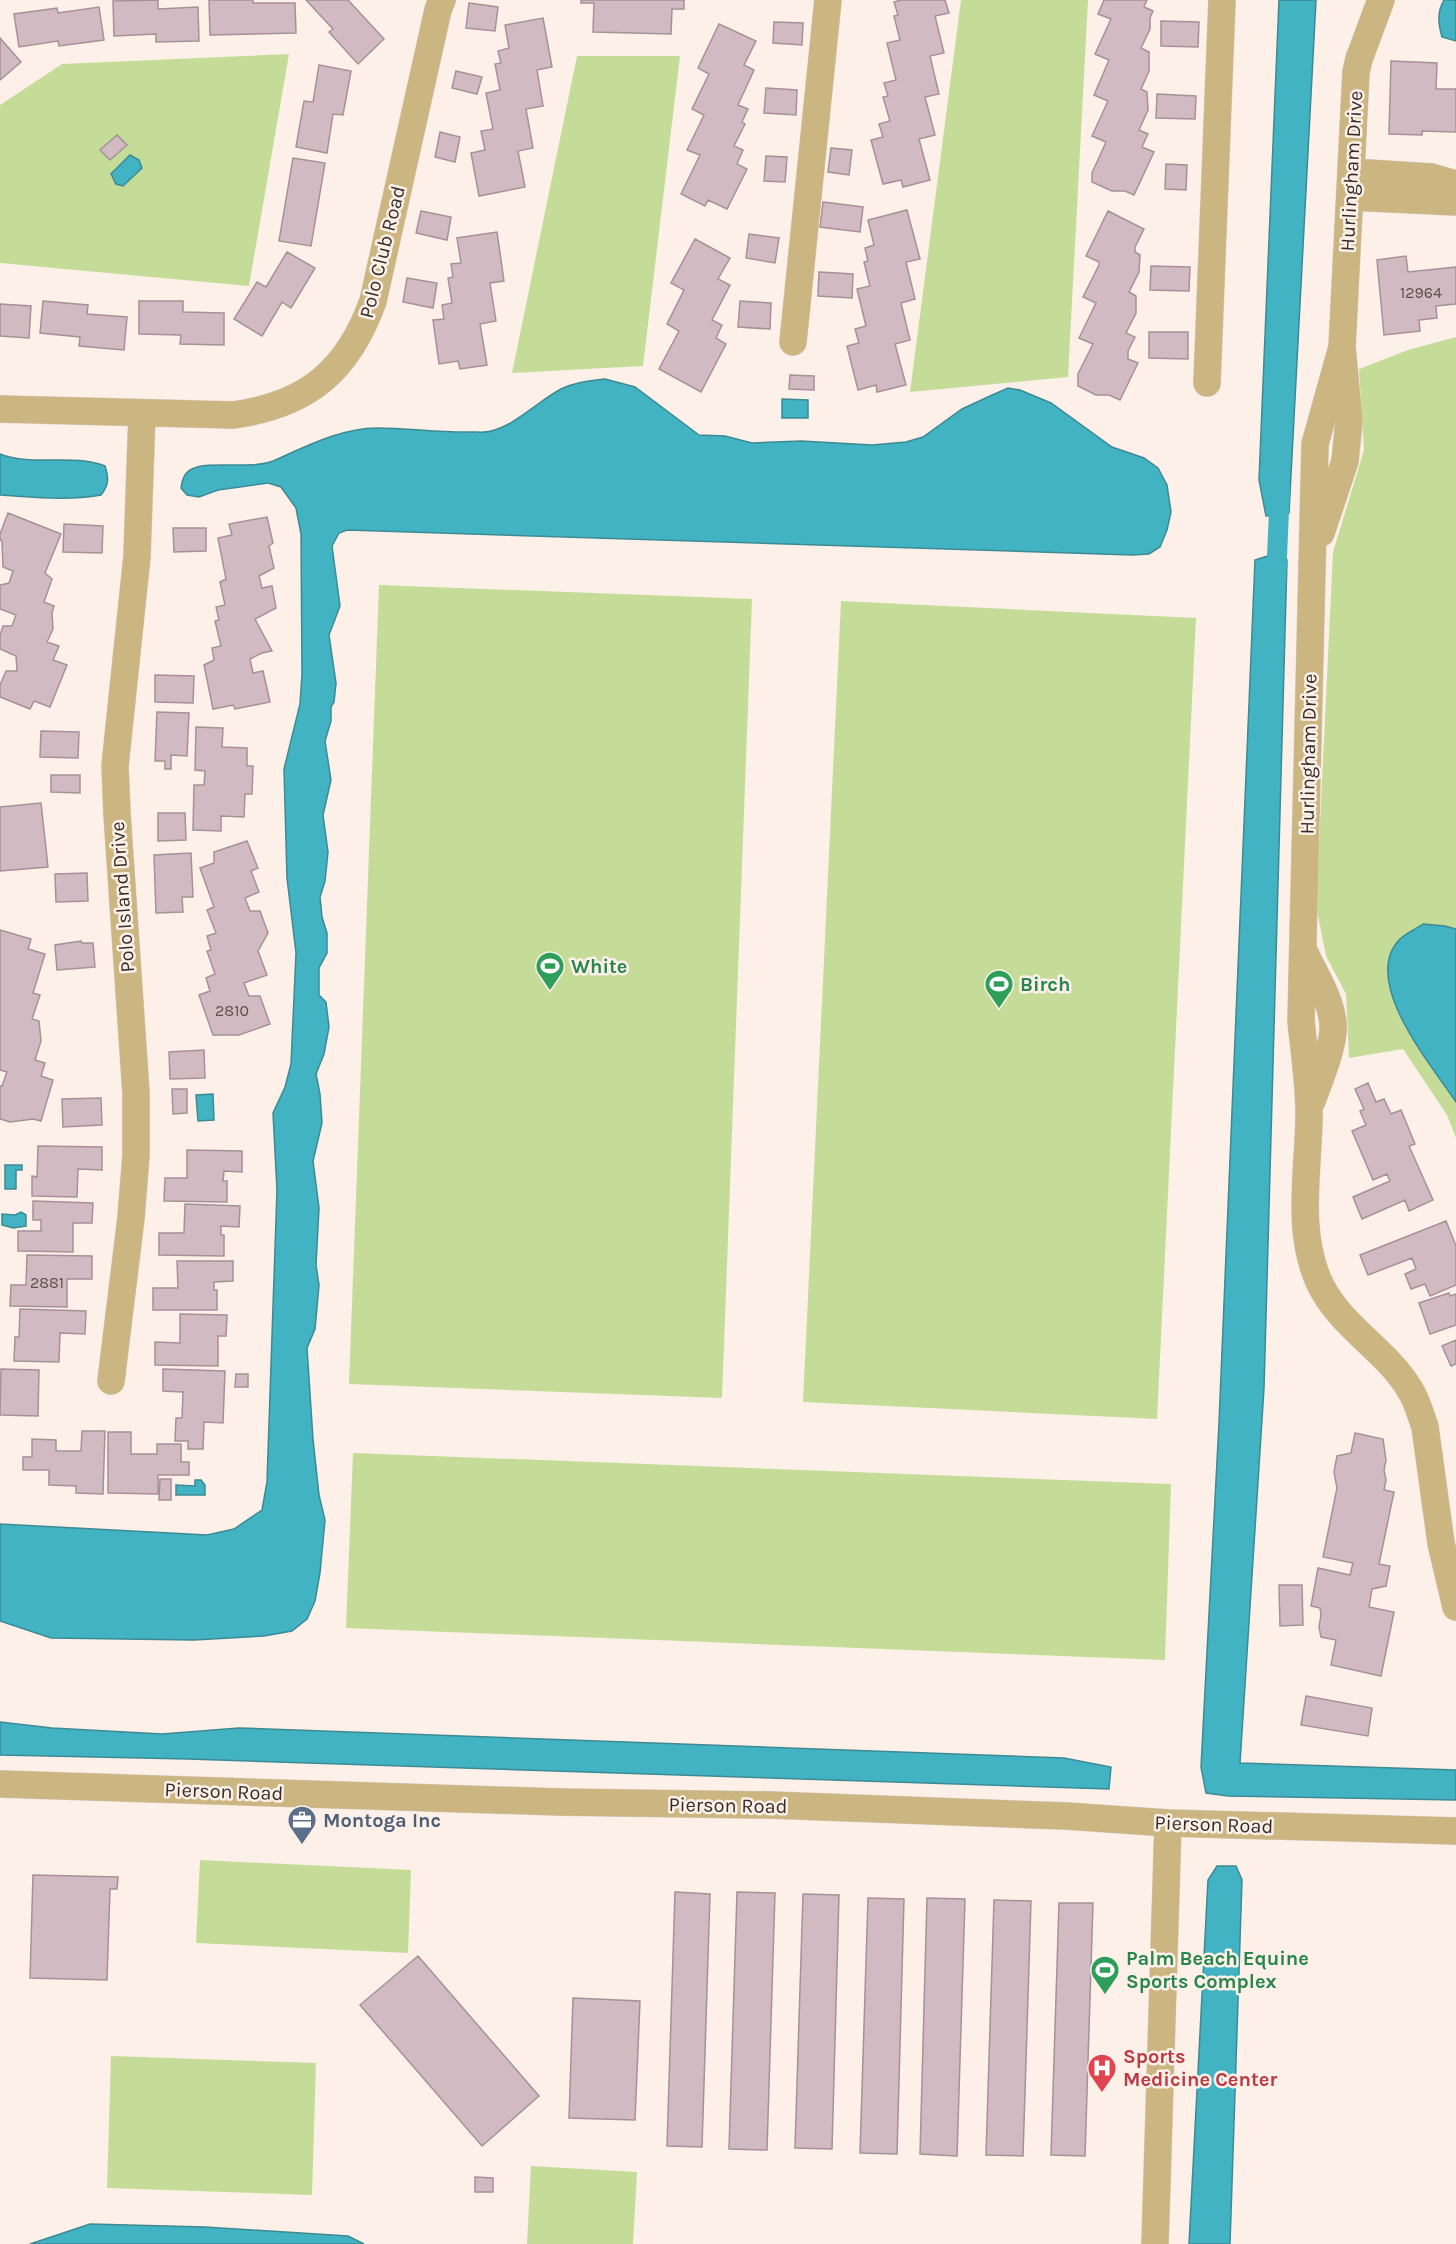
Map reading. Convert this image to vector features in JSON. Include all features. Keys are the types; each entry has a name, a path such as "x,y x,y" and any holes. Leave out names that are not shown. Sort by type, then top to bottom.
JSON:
{"street":[{"name":"Polo Club Road","path":"0,409 233,415 271,408 295,399 335,368 352,348 373,302 442,0"},
{"path":"793,342 828,0"},
{"path":"1208,383 1222,0"},
{"name":"Hurlingham Drive","path":"1381,0 1356,72 1342,347 1315,444 1301,1021 1309,1110 1306,1215 1311,1261 1320,1284 1337,1310 1390,1364 1408,1386 1418,1406 1425,1426 1441,1543 1456,1606"},
{"path":"1351,184 1431,177 1456,184"},
{"path":"1351,184 1456,202"},
{"name":"Polo Island Drive","path":"111,1381 131,1218 136,1155 136,1093 115,766 137,556 142,413"},
{"name":"Pierson Road","path":"0,1784 559,1802 771,1805 1066,1816 1168,1823 1456,1831"},
{"path":"1155,2244 1168,1823"}],"green space":[{"path":"961,0 1088,0 1068,377 910,392"},
{"path":"289,54 249,286 0,263 0,105 62,64"},
{"path":"577,56 680,56 643,366 512,373"},
{"path":"1456,337 1456,1138 1447,1115 1403,1049 1349,1058 1346,994 1326,956 1316,906 1333,552 1364,450 1359,369 1408,350"},
{"name":"White","path":"379,585 752,599 722,1398 349,1384"},
{"name":"Birch","path":"841,601 1196,618 1157,1419 803,1402"},
{"path":"353,1453 1171,1484 1165,1660 346,1628"},
{"path":"200,1860 411,1870 408,1953 196,1943"},
{"path":"111,2056 316,2063 312,2195 107,2188"},
{"path":"531,2166 637,2172 633,2244 527,2244"}],"water":[{"path":"1279,0 1316,0 1289,513 1266,516 1259,480"},
{"path":"1444,0 1456,0 1456,41 1442,37 1439,18"},
{"path":"130,155 139,160 142,168 123,186 116,184 111,174"},
{"path":"605,379 635,387 699,435 725,436 752,443 801,441 872,445 906,442 923,437 962,409 990,396 1008,388 1020,390 1051,403 1112,447 1144,458 1158,468 1167,485 1171,512 1167,530 1160,547 1149,554 1132,555 347,530 339,533 332,546 340,606 329,635 336,683 334,702 331,707 331,721 325,741 331,780 323,815 328,852 325,881 320,897 322,917 327,933 327,953 319,968 319,995 326,1002 329,1027 324,1054 316,1074 322,1123 313,1161 319,1208 316,1265 319,1285 315,1329 307,1348 313,1439 319,1495 325,1520 315,1601 307,1619 292,1631 264,1636 194,1640 51,1638 0,1621 0,1524 207,1535 234,1529 262,1510 267,1482 277,1190 273,1113 285,1087 291,1064 296,953 287,878 284,769 300,704 302,674 301,534 296,508 281,487 268,483 218,490 199,497 187,495 181,488 184,477 189,471 199,466 264,464 324,439 350,431 389,428 489,432 509,424 561,389 577,383"},
{"path":"782,399 808,400 808,418 782,418"},
{"path":"0,454 26,460 92,462 105,466 107,485 101,495 88,497 50,498 0,495"},
{"path":"1277,553 1287,560 1264,1388 1240,1763 1456,1770 1456,1800 1228,1796 1206,1793 1201,1767 1219,1423 1255,560"},
{"path":"1423,924 1456,929 1456,1102 1404,1022 1393,999 1388,977 1390,956 1400,939"},
{"path":"213,1094 214,1120 198,1121 196,1095"},
{"path":"5,1165 22,1165 22,1170 16,1170 16,1189 5,1189"},
{"path":"21,1212 26,1215 26,1226 13,1228 2,1225 2,1214 15,1215"},
{"path":"195,1480 201,1480 205,1485 205,1495 176,1495 176,1485 195,1486"},
{"path":"0,1722 52,1728 162,1734 239,1728 1064,1758 1111,1767 1109,1789 0,1755"},
{"path":"1217,1866 1236,1866 1242,1880 1230,2244 1189,2244 1208,1880"},
{"path":"90,2224 205,2227 348,2236 364,2244 30,2244"}],"building":[{"path":"158,0 158,9 198,7 199,41 156,42 156,34 114,36 113,1"},
{"path":"209,0 295,3 296,33 210,35"},
{"path":"306,0 348,0 384,39 358,64 329,32 333,29"},
{"path":"581,0 684,0 684,9 672,9 671,34 593,32 594,3 581,3"},
{"path":"945,0 949,13 935,16 944,53 930,56 939,94 925,97 935,135 919,139 930,180 903,187 901,180 883,184 871,140 883,137 879,124 890,121 883,97 888,96 884,83 896,80 887,43 900,40 894,16 898,15 894,2"},
{"path":"1104,0 1147,0 1144,7 1153,11 1150,18 1150,29 1141,48 1149,52 1149,71 1141,89 1147,92 1148,110 1139,130 1148,134 1142,147 1154,152 1134,195 1125,191 1112,191 1092,182 1092,173 1106,142 1092,136 1108,101 1094,95 1109,60 1095,54 1111,19 1098,14"},
{"path":"469,3 498,7 495,31 466,28"},
{"path":"99,7 104,40 59,46 58,41 19,47 14,14 57,8 58,13"},
{"path":"543,18 552,67 537,70 543,106 526,109 533,148 518,151 525,187 479,196 471,153 485,150 481,131 493,129 486,93 500,90 495,64 501,63 498,51 509,48 505,25"},
{"path":"1161,21 1199,22 1198,47 1161,46"},
{"path":"774,22 803,23 802,45 773,43"},
{"path":"719,24 756,41 744,65 754,70 738,105 748,109 742,122 745,124 734,146 743,150 737,164 747,169 727,209 708,200 705,206 681,194 700,155 687,150 704,115 692,109 709,74 698,68"},
{"path":"0,38 21,62 0,80"},
{"path":"1391,61 1437,63 1436,89 1456,89 1456,132 1422,131 1422,135 1389,134"},
{"path":"319,65 351,71 343,115 333,114 327,153 296,147 304,101 313,102"},
{"path":"456,71 482,77 477,94 452,88"},
{"path":"766,88 797,90 796,115 764,113"},
{"path":"1157,94 1196,96 1195,119 1156,118"},
{"path":"440,132 460,137 455,162 435,157"},
{"path":"117,135 127,145 110,160 100,150"},
{"path":"831,148 852,150 849,175 828,172"},
{"path":"766,156 787,157 785,182 764,181"},
{"path":"293,158 325,163 311,246 279,241"},
{"path":"1166,164 1187,165 1186,190 1165,189"},
{"path":"823,202 863,207 860,232 820,227"},
{"path":"907,210 920,259 906,262 915,299 901,303 910,340 895,344 906,385 877,392 876,385 858,390 847,346 859,343 855,329 866,326 857,289 870,286 864,262 868,261 865,248 874,245 868,220"},
{"path":"421,211 451,217 447,240 416,233"},
{"path":"1108,211 1144,229 1135,247 1135,252 1140,255 1139,272 1129,292 1136,296 1136,313 1126,333 1135,337 1128,351 1128,359 1138,363 1120,400 1109,395 1096,395 1078,386 1078,374 1093,344 1079,338 1096,303 1083,297 1099,265 1099,262 1086,256"},
{"path":"497,232 504,281 490,283 496,321 480,324 487,365 460,369 458,361 439,364 433,320 444,319 442,305 452,303 448,278 453,277 451,264 461,263 457,238"},
{"path":"749,234 779,238 775,263 746,258"},
{"path":"695,239 730,258 718,279 730,285 712,320 722,325 716,338 726,344 701,392 659,369 679,331 667,324 684,290 671,283"},
{"path":"287,252 315,268 291,308 282,302 262,336 234,319 257,282 266,287"},
{"path":"1406,256 1408,272 1456,267 1456,304 1436,306 1437,318 1419,320 1420,331 1384,335 1377,260"},
{"path":"1151,266 1190,267 1189,291 1150,290"},
{"path":"819,272 853,274 852,298 818,296"},
{"path":"407,278 437,283 433,308 403,302"},
{"path":"43,301 88,305 87,314 127,317 124,350 79,346 80,337 40,333"},
{"path":"139,301 183,301 183,312 224,313 224,345 180,344 181,335 139,334"},
{"path":"740,301 771,303 770,329 738,327"},
{"path":"0,304 31,306 29,338 0,336"},
{"path":"1149,332 1188,332 1188,359 1149,358"},
{"path":"790,375 814,376 814,390 789,389"},
{"path":"8,513 61,534 45,573 52,579 44,602 54,606 53,629 47,642 59,646 53,660 67,665 50,707 34,701 30,709 0,697 0,685 6,671 17,671 16,656 0,649 0,635 3,626 12,626 16,615 0,609 0,585 9,583 13,571 3,567 2,541 0,540"},
{"path":"267,517 273,543 269,546 274,568 259,576 262,588 272,586 276,608 255,619 272,651 250,659 253,673 263,671 270,702 235,709 233,705 213,709 204,665 214,660 212,648 221,646 215,621 219,620 216,607 225,605 220,582 226,579 218,538 232,535 229,524"},
{"path":"64,524 103,526 102,553 63,552"},
{"path":"173,528 206,528 206,551 174,552"},
{"path":"155,675 194,676 193,703 155,702"},
{"path":"157,712 189,713 187,756 171,755 171,769 165,769 165,761 155,761"},
{"path":"196,727 223,728 222,747 247,748 247,766 253,766 252,794 245,794 244,817 221,816 221,831 193,830 194,785 204,785 205,771 195,770"},
{"path":"41,731 79,732 78,758 40,757"},
{"path":"51,775 80,775 80,793 51,792"},
{"path":"41,803 48,867 0,871 0,807"},
{"path":"158,813 185,813 186,840 158,841"},
{"path":"247,841 258,868 251,871 259,892 245,898 250,911 260,911 268,933 258,951 267,975 244,983 249,996 260,996 270,1024 239,1035 213,1035 199,995 210,991 206,978 215,974 207,951 211,950 207,936 216,933 207,910 214,907 200,868 214,863 214,852"},
{"path":"191,853 193,897 182,897 183,912 156,913 154,855"},
{"path":"87,873 88,901 56,902 55,874"},
{"path":"0,930 31,939 28,949 45,954 33,993 40,995 32,1019 39,1021 41,1041 35,1060 45,1063 41,1076 53,1080 41,1121 33,1119 10,1122 0,1119 0,1086 7,1072 0,1070"},
{"path":"81,941 82,943 93,943 95,967 57,970 55,945"},
{"path":"204,1050 205,1078 170,1079 169,1052"},
{"path":"1368,1083 1376,1102 1384,1099 1391,1114 1401,1110 1415,1144 1409,1146 1433,1200 1409,1211 1405,1200 1362,1219 1353,1197 1390,1181 1387,1174 1373,1180 1352,1131 1366,1125 1360,1111 1364,1109 1355,1089"},
{"path":"172,1089 187,1089 187,1113 173,1114"},
{"path":"101,1098 102,1125 63,1127 62,1099"},
{"path":"38,1146 102,1147 102,1170 78,1169 77,1197 32,1196 32,1176 37,1177"},
{"path":"187,1150 242,1151 242,1172 224,1171 223,1181 227,1181 227,1202 164,1201 165,1178 187,1178"},
{"path":"33,1201 93,1203 92,1223 73,1223 73,1252 18,1251 18,1231 41,1231 41,1220 33,1220"},
{"path":"185,1204 240,1206 239,1227 221,1226 221,1235 224,1235 224,1256 159,1255 159,1233 184,1233"},
{"path":"1446,1221 1456,1246 1456,1285 1430,1296 1425,1284 1411,1289 1405,1274 1416,1269 1412,1258 1368,1275 1360,1255"},
{"path":"27,1255 92,1256 92,1279 67,1279 67,1307 10,1306 11,1285 26,1285"},
{"path":"177,1261 233,1261 233,1281 214,1282 214,1290 217,1290 217,1310 153,1310 153,1288 178,1288"},
{"path":"1449,1293 1450,1296 1456,1294 1456,1325 1430,1334 1419,1303"},
{"path":"20,1309 86,1311 85,1334 60,1333 59,1362 14,1361 15,1337 19,1337"},
{"path":"180,1314 227,1315 226,1336 218,1336 218,1366 155,1365 155,1342 180,1343"},
{"path":"1456,1340 1456,1364 1451,1366 1442,1346"},
{"path":"1,1369 39,1370 38,1416 0,1415"},
{"path":"163,1369 225,1371 223,1423 204,1422 203,1449 188,1449 188,1441 175,1441 176,1418 182,1418 183,1392 163,1391"},
{"path":"236,1374 248,1374 248,1387 235,1387"},
{"path":"82,1431 105,1431 103,1494 76,1493 76,1486 49,1485 49,1470 23,1470 23,1457 32,1457 32,1439 56,1440 56,1451 81,1451"},
{"path":"108,1432 131,1432 131,1454 157,1454 157,1444 181,1444 181,1462 189,1462 189,1475 158,1475 158,1494 108,1493"},
{"path":"1355,1433 1383,1439 1386,1460 1384,1490 1394,1492 1379,1564 1390,1566 1386,1586 1372,1589 1369,1607 1394,1612 1381,1676 1331,1665 1336,1640 1321,1637 1320,1608 1311,1606 1318,1568 1350,1575 1353,1563 1323,1557 1337,1488 1334,1472 1337,1456 1351,1453"},
{"path":"160,1479 171,1479 171,1500 159,1500"},
{"path":"1279,1585 1302,1585 1303,1625 1280,1626"},
{"path":"1306,1696 1372,1708 1368,1736 1301,1725"},
{"path":"33,1875 118,1877 117,1889 110,1889 107,1980 30,1978"},
{"path":"675,1892 710,1894 702,2147 667,2146"},
{"path":"737,1892 775,1893 767,2150 729,2149"},
{"path":"803,1894 839,1895 832,2149 795,2148"},
{"path":"868,1898 904,1899 897,2154 860,2153"},
{"path":"927,1898 965,1899 957,2156 920,2154"},
{"path":"994,1900 1031,1901 1023,2156 986,2155"},
{"path":"1059,1903 1093,1903 1085,2156 1051,2155"},
{"path":"418,1956 539,2096 482,2146 360,2005"},
{"path":"573,1998 640,2001 635,2120 569,2118"},
{"path":"475,2177 493,2178 493,2192 475,2192"}],"waterway":[{"path":"1276,579 1280,488"}],"place":[{"name":"White","path":"550,992"},
{"name":"Birch","path":"999,1010"},
{"name":"Montoga Inc","path":"302,1846"},
{"name":"Palm Beach Equine Sports Complex","path":"1105,1996"},
{"name":"Sports Medicine Center","path":"1102,2094"}]}
